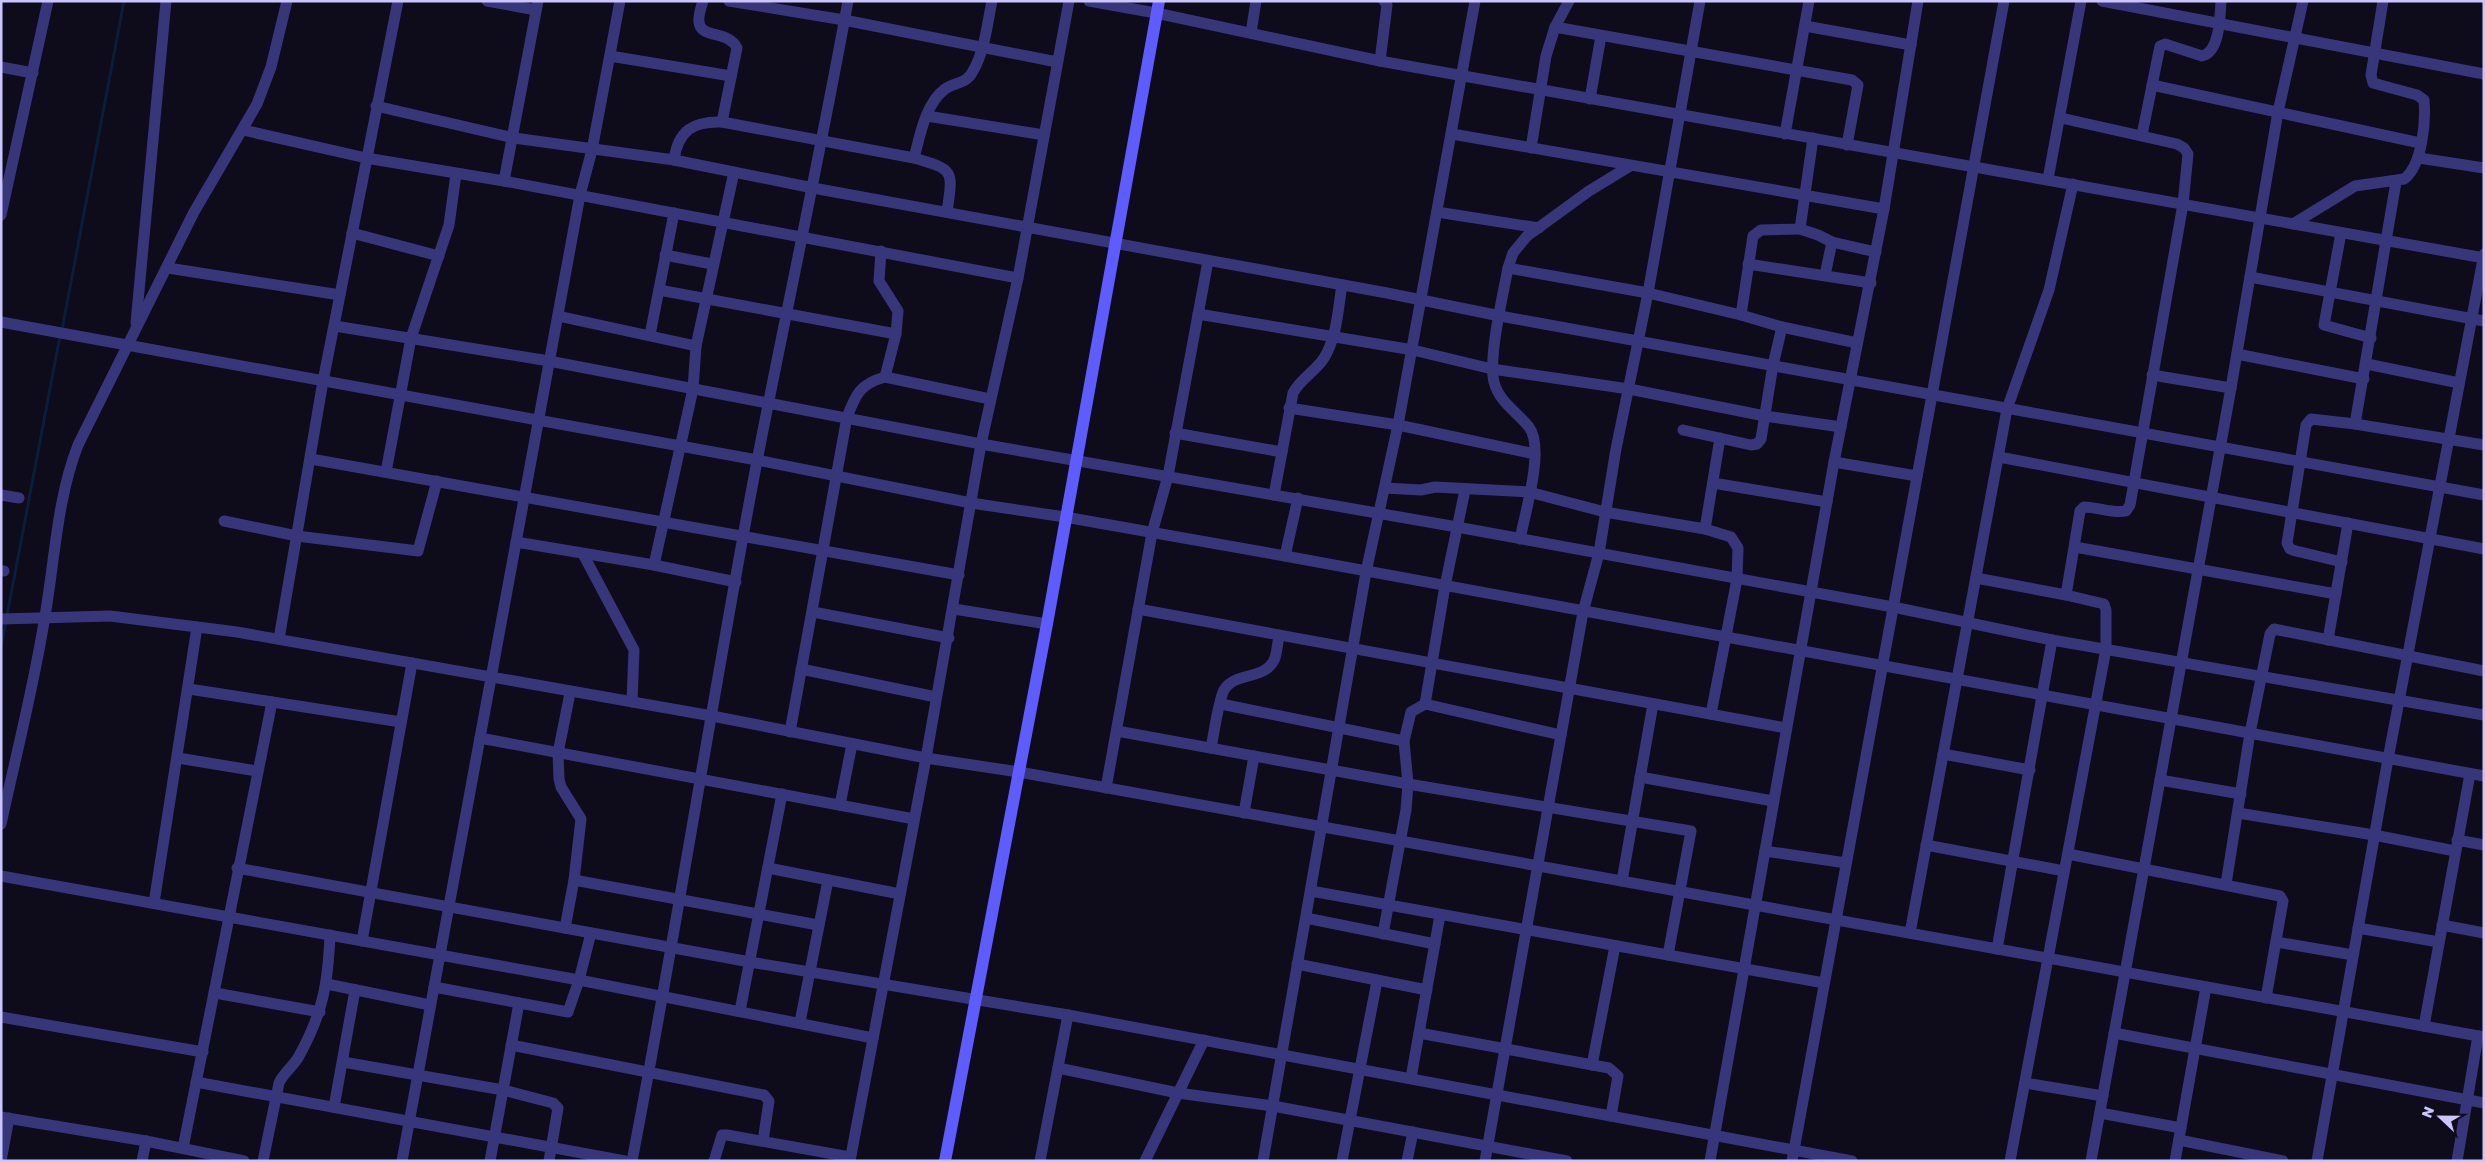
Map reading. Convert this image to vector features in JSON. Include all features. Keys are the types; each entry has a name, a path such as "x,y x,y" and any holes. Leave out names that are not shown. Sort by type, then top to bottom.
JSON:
{"main road":[{"path":"945,1161 1047,624 1158,7"}],"street":[{"path":"1,215 4,185 33,73 48,1"},
{"path":"136,328 166,1"},
{"path":"1,824 45,617 62,495 68,470 78,445 211,181 257,104 271,67 287,1"},
{"path":"279,639 323,381 398,1"},
{"path":"487,1 537,6 514,138 504,181"},
{"path":"402,1161 580,195 592,150 620,1"},
{"path":"703,1 699,22 700,27 706,32 734,41 737,48 722,122"},
{"path":"729,1 844,20 1057,62"},
{"path":"632,1161 757,460 813,188 848,1"},
{"path":"914,158 927,116 935,101 945,89 964,82 973,73 983,47 992,1"},
{"path":"714,1161 722,1136 727,1134 850,1159 954,609 981,444 1018,278 1069,1"},
{"path":"1089,1 1158,7 1251,33 1380,62 2483,257 2478,319 2459,383 2374,835 2317,1161"},
{"path":"1251,33 1256,1"},
{"path":"1380,62 1387,5 1384,1"},
{"path":"1263,1161 1366,572 1398,425 1452,134 1474,1"},
{"path":"1531,148 1546,56 1555,27 1569,1"},
{"path":"1486,1161 1583,612 1599,553 1700,1"},
{"path":"1786,134 1809,1"},
{"path":"1710,1161 1826,502 1871,282 1918,1"},
{"path":"1793,1155 2004,1"},
{"path":"2048,179 2061,118 2081,1"},
{"path":"2102,1 2484,74"},
{"path":"2142,135 2160,46 2165,44 2202,56 2208,54 2212,49 2219,24 2221,1"},
{"path":"2091,1161 2231,388 2278,112 2302,1"},
{"path":"2293,224 2355,186 2396,182 2410,175 2419,158 2425,112 2424,100 2417,95 2373,83 2371,75 2383,1"},
{"path":"1805,26 1910,45"},
{"path":"1555,27 1856,82 1858,86 1847,145"},
{"path":"1590,99 1601,36"},
{"path":"610,56 731,76"},
{"path":"1,67 33,73"},
{"path":"2152,85 2420,143"},
{"path":"376,106 514,138 674,160 813,188 1342,285 1500,316 1850,379 2220,449 2484,495"},
{"path":"927,116 1044,135"},
{"path":"2061,118 2142,135 2184,148 2188,154 2183,204 2130,505 2126,511 2120,512 2084,507 2080,511 2076,547 2066,595"},
{"path":"674,160 676,144 685,132 704,121 722,122 914,158 940,166 948,172 951,183 947,212"},
{"path":"243,130 366,158 504,181 1018,278"},
{"path":"1452,134 1884,209"},
{"path":"1800,229 1813,138"},
{"path":"2419,158 2484,168"},
{"path":"1520,539 1535,454 1535,437 1529,427 1499,394 1492,369 1508,268 1519,244 1589,191 1630,166"},
{"path":"654,565 693,389 696,346 712,264 734,172"},
{"path":"386,472 411,338 426,288 439,256 452,208 456,174"},
{"path":"2355,424 2388,241 2396,182"},
{"path":"1910,934 1966,621 1976,578 2007,409 2049,290 2073,184"},
{"path":"1437,212 1539,228"},
{"path":"650,335 674,213"},
{"path":"1741,315 1753,236 1756,232 1800,229 1818,234 1832,242 1876,252"},
{"path":"352,233 439,256"},
{"path":"2341,233 2328,292 2324,324 2371,338"},
{"path":"1825,275 1832,242"},
{"path":"881,252 879,281 898,311 896,334 885,378"},
{"path":"665,255 712,264"},
{"path":"1106,788 1152,533 1168,476 1208,261"},
{"path":"1748,264 1871,282"},
{"path":"168,268 340,295"},
{"path":"1508,268 1648,292 1741,315 1782,328 1857,343"},
{"path":"2250,278 2478,319"},
{"path":"1274,495 1289,408 1298,384 1324,358 1333,336 1342,285"},
{"path":"659,290 786,312 896,334"},
{"path":"1198,314 1412,350 1492,369 1628,389 1765,416 1841,427"},
{"path":"558,316 696,346"},
{"path":"1,322 757,460 837,478 971,503 1065,517 1285,556 2484,776"},
{"path":"334,326 549,361 981,444 1457,526 1893,607 2052,640 2261,678 2484,715"},
{"path":"1683,430 1751,445 1757,444 1761,439 1773,365 1782,328"},
{"path":"2237,354 2364,379"},
{"path":"2367,364 2459,383"},
{"path":"2152,375 2231,388"},
{"path":"790,732 847,417 860,390 869,382 885,378 990,400"},
{"path":"1289,408 1398,425 1535,454"},
{"path":"2342,562 2290,549 2287,543 2306,425 2311,419 2355,424 2448,441 2484,445"},
{"path":"1176,433 1282,452"},
{"path":"1705,529 1720,438"},
{"path":"1999,457 2484,549"},
{"path":"311,459 959,575"},
{"path":"1834,462 1917,476"},
{"path":"224,521 296,536 418,551 436,481"},
{"path":"1713,483 1826,502"},
{"path":"1385,488 1528,492 1605,512 1705,529 1731,537 1738,548 1738,579 1711,714"},
{"path":"1425,704 1445,586 1466,490"},
{"path":"1,495 19,498"},
{"path":"1285,556 1298,498"},
{"path":"2328,640 2348,523"},
{"path":"516,542 654,565 736,582"},
{"path":"2076,547 2336,594"},
{"path":"583,554 634,650 632,702"},
{"path":"1976,578 2104,604 2106,610 2106,649 2010,1161"},
{"path":"954,609 1047,624"},
{"path":"1138,609 1786,728"},
{"path":"813,612 948,638"},
{"path":"4,620 110,616 279,639 570,693 712,716 926,758 1018,772 2481,1036 2467,1100 2457,1161"},
{"path":"154,902 189,689 197,627"},
{"path":"2226,884 2250,734 2270,634 2274,629 2484,671"},
{"path":"1211,748 1224,691 1231,682 1261,673 1270,668 1275,657 1279,635"},
{"path":"1997,949 2052,640"},
{"path":"362,941 412,663"},
{"path":"801,669 936,697"},
{"path":"189,689 401,722"},
{"path":"565,928 574,880 581,819 561,787 558,753 570,693"},
{"path":"183,1148 237,868 272,702"},
{"path":"1221,704 1404,741"},
{"path":"1383,934 1400,842 1408,784 1404,741 1411,712 1425,704 1561,735"},
{"path":"1622,881 1653,704"},
{"path":"1117,731 1408,784 1691,831 1668,955"},
{"path":"480,738 914,819"},
{"path":"840,805 852,744"},
{"path":"1943,754 2030,770"},
{"path":"1244,813 1254,756"},
{"path":"178,758 257,771"},
{"path":"2424,1026 2470,774"},
{"path":"1640,777 1773,801"},
{"path":"2160,780 2241,794"},
{"path":"740,1011 782,794"},
{"path":"2238,813 2456,846 2484,845"},
{"path":"1926,845 2064,871"},
{"path":"1765,851 1846,863"},
{"path":"2068,854 2280,896 2283,900 2266,998"},
{"path":"237,868 750,962 977,998 1282,1054 1714,1135 1793,1155 1852,1161"},
{"path":"768,868 900,894"},
{"path":"1,876 154,902 579,980 660,998 800,1022 873,1038"},
{"path":"574,880 818,925"},
{"path":"800,1022 828,880"},
{"path":"1311,891 1743,970 1824,983"},
{"path":"1411,1078 1440,915"},
{"path":"1306,918 1435,944"},
{"path":"2442,925 2484,933"},
{"path":"2358,928 2439,942"},
{"path":"434,987 568,1012 579,980 591,933"},
{"path":"263,1161 282,1075 298,1058 320,1012 327,984 330,935"},
{"path":"2276,942 2353,955"},
{"path":"1592,1065 1615,946"},
{"path":"1297,964 1427,990"},
{"path":"1342,1161 1377,980"},
{"path":"327,984 430,1005"},
{"path":"2175,1161 2206,987"},
{"path":"334,1107 355,990"},
{"path":"214,993 320,1012"},
{"path":"490,1161 519,1004"},
{"path":"1040,1161 1068,1015"},
{"path":"1,1017 203,1052"},
{"path":"1419,1033 1609,1068 1618,1076 1611,1116"},
{"path":"2114,1033 2484,1104"},
{"path":"1145,1161 1204,1040"},
{"path":"511,1045 768,1097 763,1141"},
{"path":"343,1062 503,1090 556,1105 549,1161"},
{"path":"1058,1068 1178,1093 1273,1106 1488,1146 1534,1158 1567,1161"},
{"path":"196,1082 494,1135 625,1161"},
{"path":"2025,1083 2103,1096"},
{"path":"2100,1113 2181,1128"},
{"path":"1,1161 5,1117 146,1141 224,1159 244,1161"},
{"path":"1407,1161 1413,1132"},
{"path":"2179,1140 2283,1161"},
{"path":"142,1161 146,1141"}],"waterway":[{"path":"62,330 124,1"},
{"path":"1,647 60,336"}]}
